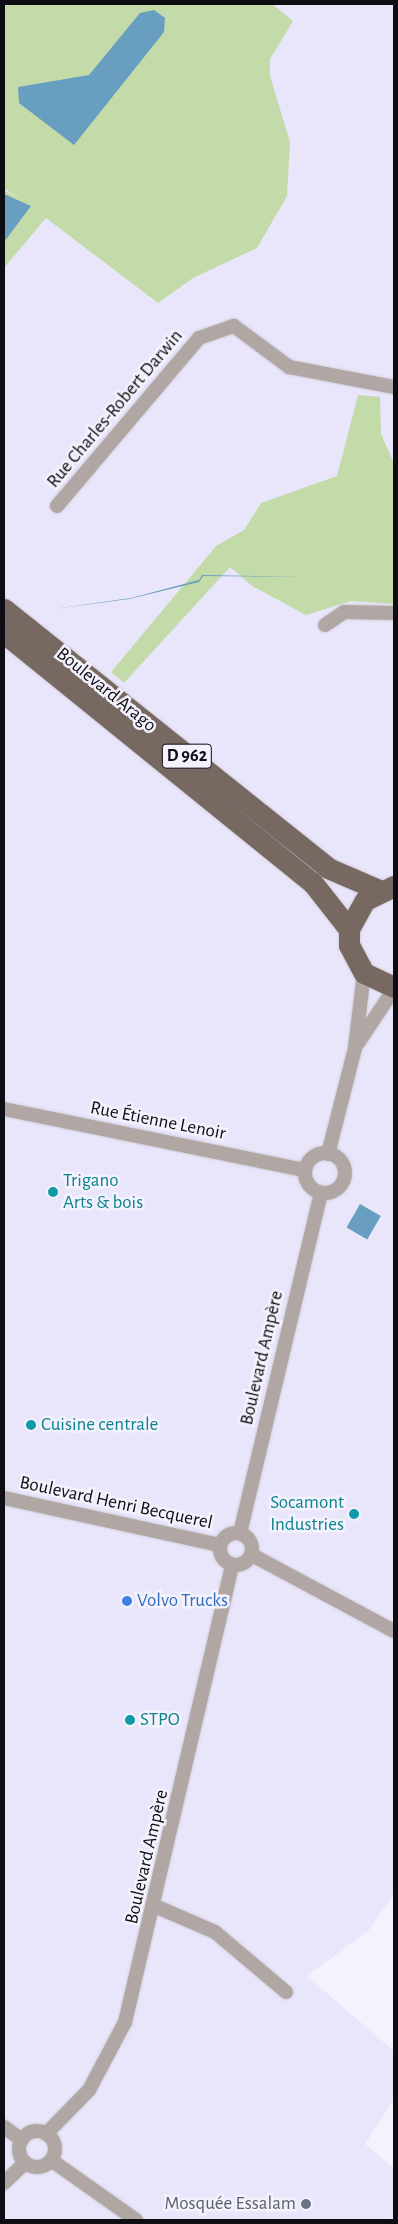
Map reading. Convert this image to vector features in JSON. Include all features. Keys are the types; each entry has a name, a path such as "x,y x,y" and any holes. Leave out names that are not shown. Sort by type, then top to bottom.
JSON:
{"main road":[{"name":"Boulevard Arago","path":"4,609 328,868 387,888"},
{"name":"D 962","path":"4,633 312,882 349,929"},
{"path":"387,888 360,906 349,929 349,945 364,973 394,988"}],"street":[{"name":"Rue Charles-Robert Darwin","path":"57,506 199,338 234,326 289,367 394,387"},
{"path":"325,625 344,612 360,610 394,613"},
{"path":"328,1154 355,1048 364,973"},
{"path":"355,1048 394,988"},
{"name":"Rue Étienne Lenoir","path":"4,1109 306,1170"},
{"path":"328,1154 342,1164 344,1176 333,1191 321,1192 307,1182 306,1170 316,1156 328,1154"},
{"name":"Boulevard Ampère","path":"240,1533 321,1192"},
{"name":"Boulevard Henri Becquerel","path":"4,1498 220,1545"},
{"path":"240,1533 252,1544 252,1554 242,1565 232,1565 221,1555 220,1545 230,1534 240,1533"},
{"path":"252,1554 394,1631"},
{"name":"Boulevard Ampère","path":"46,2134 89,2090 112,2052 137,1983 232,1565"},
{"path":"155,1906 215,1932 286,1992"},
{"path":"4,2127 22,2140"},
{"path":"30,2133 46,2134 54,2149 51,2160 36,2167 25,2163 19,2155 22,2140 30,2133"},
{"path":"51,2160 136,2220"},
{"path":"4,2183 25,2163"}],"shaded area":[{"path":"4,4 394,4 394,1893 369,1930 307,1976 394,2051 394,2099 365,2144 394,2168 394,2216 390,2220 4,2220"}],"green space":[{"path":"4,4 272,4 293,21 270,59 270,76 290,142 287,196 257,248 193,278 158,303 46,218 4,268 4,190 19,199 4,188"},
{"path":"358,395 380,397 381,434 394,463 394,604 351,601 306,615 252,586 230,567 124,683 111,672 216,546 244,530 261,503 337,476"}],"water":[{"path":"154,10 165,18 164,32 74,145 19,103 18,87 89,75 140,13"},
{"path":"4,194 31,206 4,242"},
{"path":"202,575 304,577 203,576 199,582 129,599 46,610 131,598 199,580"},
{"path":"360,1204 381,1216 367,1239 346,1227"}],"place":[{"name":"Trigano Arts & bois","path":"53,1192"},
{"name":"Cuisine centrale","path":"31,1425"},
{"name":"Socamont Industries","path":"354,1514"},
{"name":"Volvo Trucks","path":"127,1601"},
{"name":"STPO","path":"130,1720"},
{"name":"Mosquée Essalam","path":"306,2204"}]}
